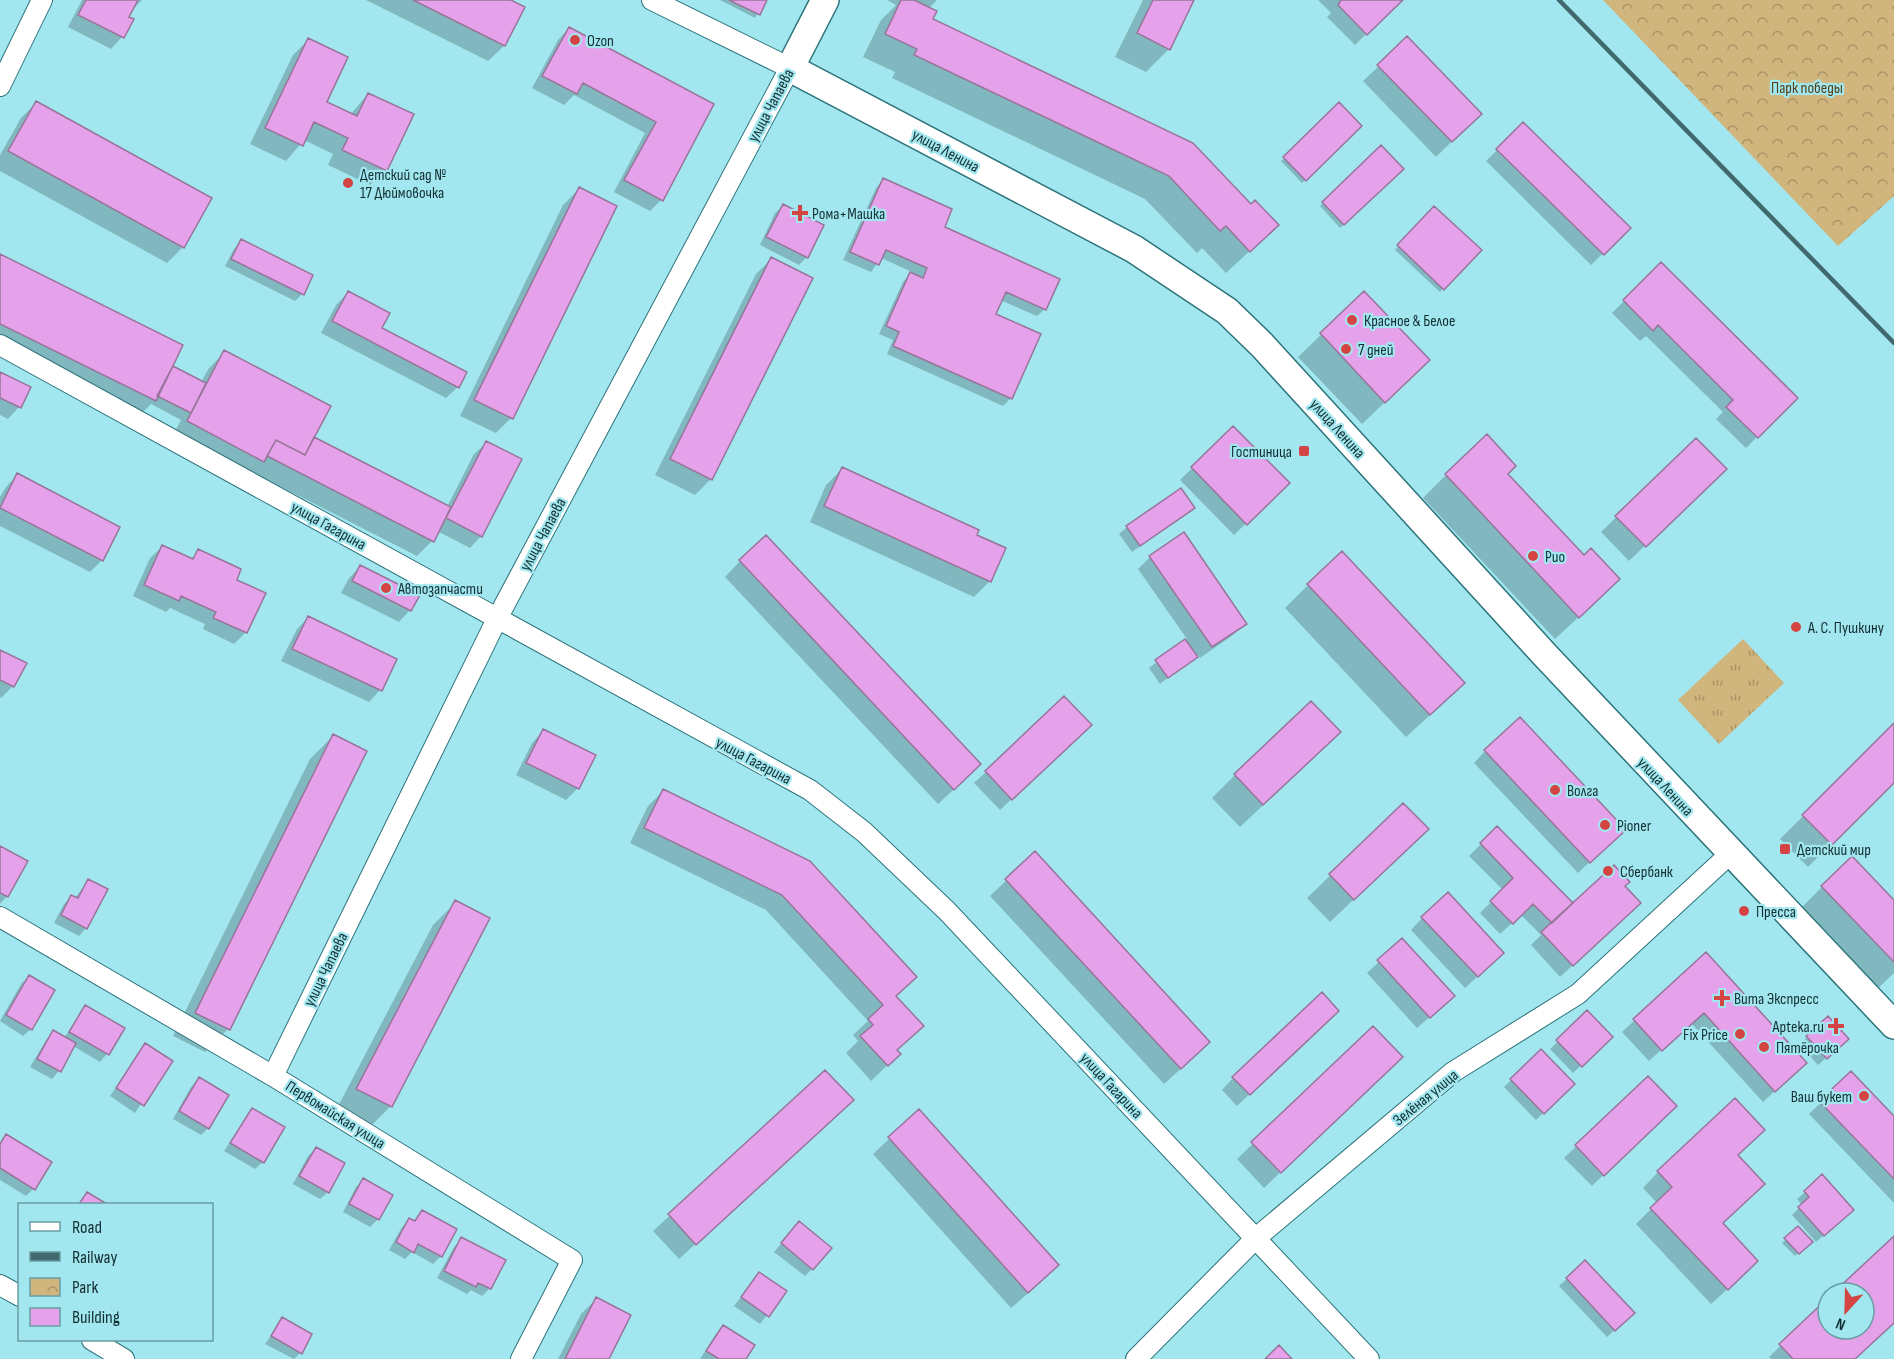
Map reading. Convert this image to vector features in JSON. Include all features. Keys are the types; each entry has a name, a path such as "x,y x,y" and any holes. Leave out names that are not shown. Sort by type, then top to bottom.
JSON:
{"main road":[{"name":"улица Чапаева","path":"790,68 825,0"},
{"name":"улица Ленина","path":"790,68 1134,249 1227,311 1262,345 1730,854 1894,1025"}],"street":[{"path":"0,87 42,0"},
{"name":"улица Ленина","path":"652,0 790,68"},
{"name":"улица Чапаева","path":"273,1076 498,617 790,68"},
{"name":"улица Гагарина","path":"0,345 810,790 864,832 947,911 1369,1359"},
{"name":"Зелёная улица","path":"1136,1359 1256,1238 1453,1072 1578,994 1730,854"},
{"name":"Первомайская улица","path":"0,917 273,1076 572,1260 521,1359"},
{"path":"0,1285 18,1295"},
{"path":"94,1341 124,1359"}],"green space":[{"name":"Парк победы","path":"1603,0 1894,0 1894,196 1838,246"},
{"path":"1743,639 1784,683 1719,744 1678,700"}],"building":[{"path":"86,0 138,0 129,17 134,19 124,38 78,15"},
{"path":"413,0 511,0 525,7 505,46"},
{"path":"729,0 767,0 760,15"},
{"path":"901,0 914,0 937,11 933,19 1193,143 1251,204 1255,200 1279,225 1250,252 1226,226 1220,231 1169,176 914,55 917,49 885,34"},
{"path":"1153,0 1194,0 1170,50 1137,33"},
{"path":"1341,0 1403,0 1367,35 1338,5"},
{"path":"569,27 714,104 663,201 624,180 656,122 583,83 577,94 542,76"},
{"path":"1407,36 1482,114 1452,142 1377,65"},
{"path":"308,38 348,57 327,102 357,116 368,93 414,114 387,171 342,150 348,138 314,122 303,146 265,128"},
{"path":"36,101 212,198 184,248 8,151"},
{"path":"1339,102 1362,126 1306,181 1283,157"},
{"path":"1523,122 1631,228 1604,255 1496,149"},
{"path":"1381,145 1404,169 1344,225 1322,202"},
{"path":"883,178 952,209 945,227 1060,279 1046,310 1006,292 996,314 1041,334 1012,399 893,346 899,332 886,326 910,272 923,278 927,268 886,250 879,265 850,252"},
{"path":"579,187 617,206 513,419 474,400"},
{"path":"783,204 824,225 808,258 766,237"},
{"path":"1434,206 1482,250 1444,290 1397,245"},
{"path":"241,239 313,275 304,295 231,259"},
{"path":"0,254 183,345 156,401 0,324"},
{"path":"771,257 813,278 712,480 670,459"},
{"path":"1661,262 1798,398 1758,438 1726,407 1733,400 1658,325 1653,331 1623,300"},
{"path":"348,291 390,313 382,328 467,372 459,388 332,321"},
{"path":"1364,291 1430,360 1385,403 1320,333"},
{"path":"224,350 331,406 305,455 276,440 264,462 187,421"},
{"path":"173,366 206,383 191,413 157,396"},
{"path":"0,372 31,387 21,408 0,398"},
{"path":"1233,426 1290,483 1247,525 1191,467"},
{"path":"1487,434 1516,466 1508,474 1584,555 1591,548 1620,579 1579,618 1445,474"},
{"path":"314,437 451,507 434,542 267,456 276,440 305,455"},
{"path":"1696,438 1727,469 1646,547 1615,516"},
{"path":"486,441 522,459 482,537 446,518"},
{"path":"842,467 979,530 977,535 1006,548 991,582 824,506"},
{"path":"17,473 120,527 103,561 0,508"},
{"path":"1181,488 1195,508 1140,546 1126,526"},
{"path":"1184,532 1247,624 1212,647 1149,556"},
{"path":"766,535 981,764 954,790 739,560"},
{"path":"162,545 193,559 198,549 241,569 237,580 266,593 247,633 213,618 216,612 181,596 179,601 144,585"},
{"path":"1342,551 1465,683 1430,715 1307,584"},
{"name":"Автозапчасти","path":"360,565 420,595 411,611 352,581"},
{"path":"308,616 397,659 382,691 292,649"},
{"path":"1185,639 1198,657 1168,678 1155,660"},
{"path":"0,650 27,663 14,687 0,680"},
{"path":"1064,696 1092,725 1012,800 985,771"},
{"path":"1311,701 1341,732 1263,805 1234,774"},
{"name":"Волга","path":"1520,717 1626,830 1590,863 1484,750"},
{"path":"1894,723 1894,783 1832,845 1802,815"},
{"path":"543,729 596,755 579,789 526,763"},
{"path":"333,734 367,751 230,1030 195,1013"},
{"path":"663,789 810,861 917,977 896,996 924,1026 897,1050 901,1054 888,1066 860,1036 873,1025 868,1019 883,1005 782,895 644,828"},
{"path":"1403,803 1429,829 1354,900 1329,874"},
{"path":"1497,826 1573,903 1552,923 1533,904 1513,924 1490,901 1513,878 1480,843"},
{"path":"0,846 28,861 8,897 0,893"},
{"path":"1035,851 1210,1042 1181,1069 1005,879"},
{"path":"1852,856 1894,900 1894,962 1821,886"},
{"path":"1614,865 1630,882 1625,886 1641,903 1573,966 1541,932"},
{"path":"88,879 108,889 87,929 61,915 71,895 78,898"},
{"path":"1448,892 1504,953 1478,977 1421,917"},
{"path":"455,900 490,918 392,1107 356,1089"},
{"path":"1402,938 1455,996 1430,1018 1377,960"},
{"path":"1706,952 1807,1063 1775,1092 1704,1013 1662,1051 1633,1019"},
{"path":"29,975 55,990 32,1030 6,1015"},
{"path":"1322,992 1339,1011 1250,1095 1232,1077"},
{"path":"85,1005 125,1028 109,1055 69,1032"},
{"path":"1587,1010 1613,1037 1582,1067 1556,1040"},
{"path":"1828,1016 1849,1039 1827,1059 1806,1036"},
{"path":"1373,1026 1403,1057 1281,1173 1251,1142"},
{"path":"53,1030 76,1043 61,1072 37,1059"},
{"path":"145,1043 173,1061 144,1106 116,1088"},
{"path":"1541,1049 1575,1084 1544,1114 1510,1079"},
{"path":"825,1070 854,1100 696,1245 668,1214"},
{"path":"1851,1071 1894,1116 1894,1179 1819,1101"},
{"path":"1648,1076 1677,1106 1604,1176 1575,1145"},
{"path":"199,1077 229,1095 209,1129 179,1111"},
{"path":"1735,1098 1765,1130 1738,1155 1765,1184 1723,1223 1758,1261 1728,1290 1650,1208 1672,1187 1657,1171"},
{"path":"252,1108 285,1127 264,1163 230,1143"},
{"path":"919,1109 1059,1265 1028,1293 888,1137"},
{"path":"6,1134 52,1162 35,1190 0,1168 0,1144"},
{"path":"316,1147 345,1163 329,1193 299,1176"},
{"path":"1822,1174 1854,1210 1824,1236 1798,1207 1809,1197 1804,1191"},
{"path":"363,1178 393,1195 379,1220 349,1204"},
{"path":"87,1192 105,1203 80,1203"},
{"path":"422,1210 457,1229 442,1257 418,1244 414,1253 396,1242 409,1218 415,1221"},
{"path":"799,1221 832,1248 813,1270 781,1243"},
{"path":"1798,1226 1813,1242 1799,1254 1784,1238"},
{"path":"1894,1236 1894,1323 1876,1340 1876,1281 1846,1281"},
{"path":"461,1237 506,1260 491,1289 478,1283 476,1287 444,1271"},
{"path":"1585,1260 1635,1313 1615,1331 1566,1278"},
{"path":"759,1272 787,1291 769,1317 741,1297"},
{"path":"596,1297 631,1315 609,1359 565,1359"},
{"path":"1816,1309 1816,1341 1874,1341 1855,1359 1793,1359 1779,1344"},
{"path":"282,1317 312,1334 302,1354 271,1336"},
{"path":"723,1325 755,1345 746,1359 719,1359 706,1351"},
{"path":"1279,1345 1292,1359 1265,1359"}],"railway":[{"path":"1559,0 1894,343"}],"place":[{"name":"Ozon","path":"575,40"},
{"name":"Детский сад № 17 Дюймовочка","path":"348,183"},
{"name":"Рома+Машка","path":"800,213"},
{"name":"Красное & Белое","path":"1352,320"},
{"name":"7 дней","path":"1346,349"},
{"name":"Гостиница","path":"1304,451"},
{"name":"Рио","path":"1533,556"},
{"name":"Автозапчасти","path":"386,588"},
{"name":"А. С. Пушкину","path":"1796,627"},
{"name":"Волга","path":"1555,790"},
{"name":"Pioner","path":"1605,825"},
{"name":"Детский мир","path":"1785,849"},
{"name":"Сбербанк","path":"1608,871"},
{"name":"Пресса","path":"1744,911"},
{"name":"Вита Экспресс","path":"1722,998"},
{"name":"Apteka.ru","path":"1836,1026"},
{"name":"Fix Price","path":"1740,1034"},
{"name":"Пятёрочка","path":"1764,1047"},
{"name":"Ваш букет","path":"1864,1096"}]}
